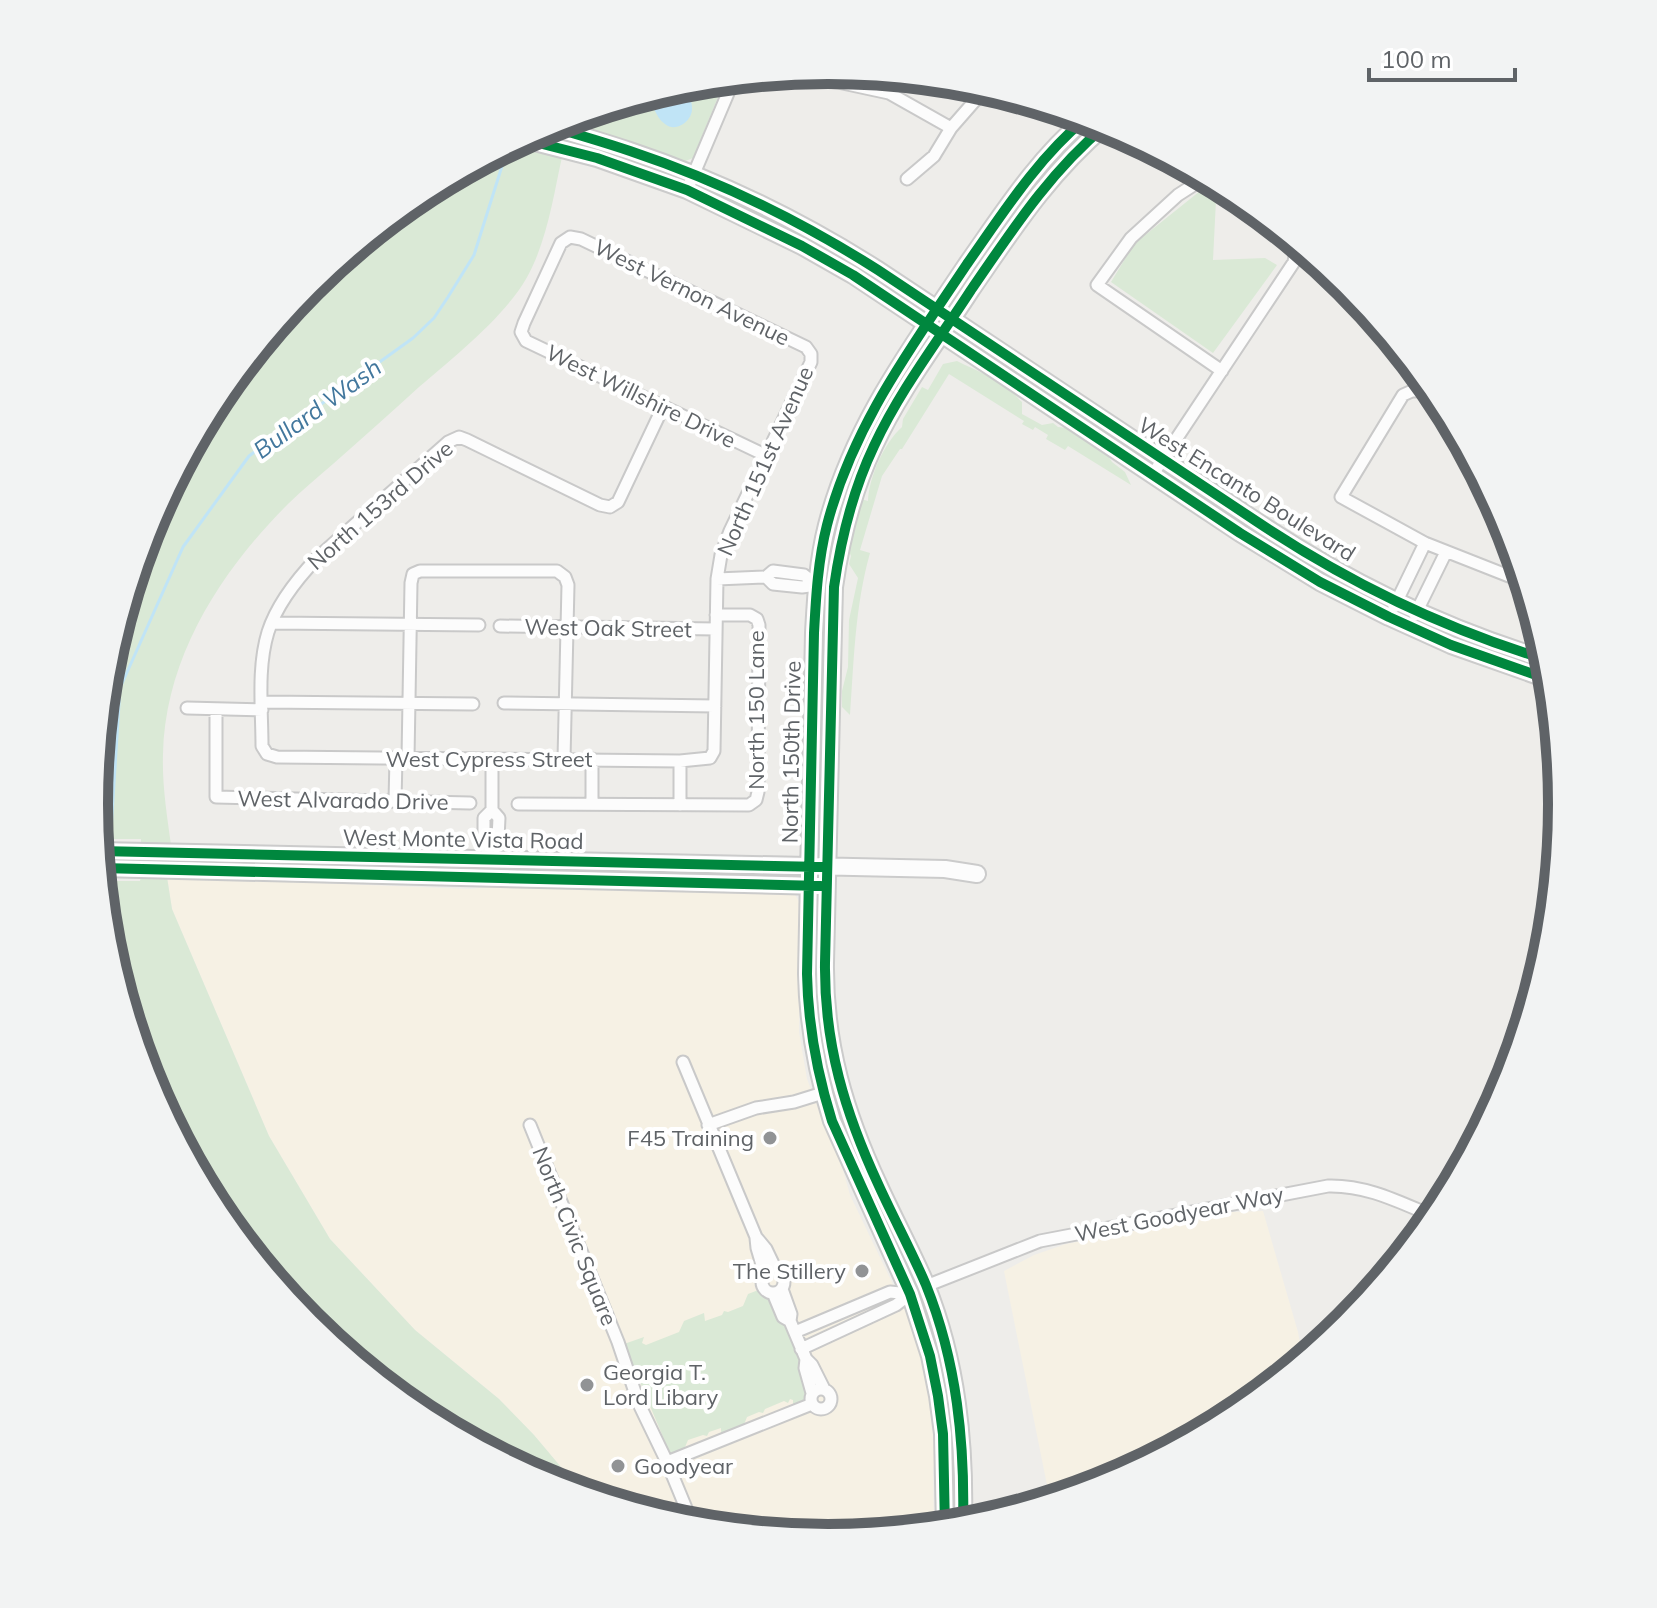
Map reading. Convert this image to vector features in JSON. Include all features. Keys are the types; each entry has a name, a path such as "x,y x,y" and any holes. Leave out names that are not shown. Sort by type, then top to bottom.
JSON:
{"street":[{"path":"852,85 889,93 951,128"},
{"path":"690,183 729,91"},
{"path":"907,179 934,156 951,128 976,100"},
{"path":"939,322 1019,191 1048,154 1075,128"},
{"path":"570,132 632,151 740,215 939,322"},
{"path":"939,322 1049,180 1094,135"},
{"path":"541,144 690,183"},
{"path":"1195,184 1178,195 1131,238 1097,285 1222,371"},
{"name":"West Vernon Avenue","path":"521,332 561,243 570,237 581,239 806,347 811,354"},
{"path":"1153,474 1295,256"},
{"name":"West Encanto Boulevard","path":"939,322 1163,460 1392,610"},
{"name":"West Encanto Boulevard","path":"939,322 1153,474 1295,568 1413,619 1471,653 1537,675"},
{"name":"North 150th Drive","path":"939,322 872,409 837,492 827,527 817,585 814,633 807,991 823,1093 838,1136 910,1294 926,1341 943,1434 945,1514"},
{"name":"North 150th Drive","path":"939,322 866,464 845,529 834,587 826,886 826,1015 848,1112 926,1286 943,1337 959,1411 963,1511"},
{"name":"West Willshire Drive","path":"521,332 526,341 765,455"},
{"name":"North 151st Avenue","path":"710,758 714,751 717,579 721,555 811,362 811,354"},
{"path":"1418,391 1403,395 1341,497 1425,543 1511,577"},
{"name":"North 153rd Drive","path":"267,754 262,746 261,677 268,630 282,603 299,577 317,558 448,442 459,437 610,507 618,502 663,407"},
{"path":"1392,610 1425,543"},
{"path":"1413,619 1446,552"},
{"path":"395,801 408,703 411,583 413,574 420,571 557,571 565,577 568,585 564,759"},
{"path":"717,579 766,577 773,571 804,575 817,585 834,587"},
{"name":"West Oak Street","path":"716,615 750,615 757,619"},
{"name":"North 150 Lane","path":"680,805 749,805 756,800 757,619"},
{"name":"West Encanto Boulevard","path":"1413,619 1531,655"},
{"path":"272,623 479,625"},
{"name":"West Oak Street","path":"500,626 716,629"},
{"path":"504,703 715,706"},
{"path":"187,708 473,704"},
{"name":"West Alvarado Drive","path":"216,709 216,797 470,803"},
{"name":"West Cypress Street","path":"267,754 277,757 680,761 710,758"},
{"path":"490,868 498,838 499,818 492,810 492,759"},
{"path":"592,759 592,804"},
{"path":"518,804 680,805 680,761"},
{"name":"West Monte Vista Road","path":"110,851 826,886"},
{"name":"West Monte Vista Road","path":"112,868 827,867 945,869 977,874"},
{"path":"683,1062 756,1237 766,1249 771,1273"},
{"path":"708,1125 756,1108 794,1102 823,1093"},
{"name":"North Civic Square","path":"530,1125 618,1342 639,1404 687,1510"},
{"name":"West Goodyear Way","path":"926,1286 1040,1241 1328,1186 1364,1188 1422,1212"},
{"path":"771,1273 762,1281 764,1288 777,1291"},
{"path":"771,1273 783,1278 784,1284 777,1291"},
{"path":"804,1354 926,1286"},
{"path":"667,1462 816,1395 805,1368 804,1354 792,1326 783,1317 777,1291"},
{"path":"792,1326 890,1292 910,1294"}],"shaded area":[{"path":"167,877 469,889 510,885 795,895 801,904 799,1032 807,1079 850,1195 913,1326 926,1369 937,1445 933,1471 934,1516 828,1524 735,1518 642,1499 567,1475 499,1399 415,1330 330,1239 269,1136 172,909"},
{"path":"1263,1211 1301,1347 1229,1403 1188,1428 1104,1469 1048,1489 1004,1271 1034,1255 1066,1244 1232,1212"}],"green space":[{"path":"720,93 693,158 683,162 580,129 642,109"},
{"path":"528,150 562,157 544,235 533,265 505,308 288,504 240,558 220,587 186,650 166,718 163,777 171,845 141,844 141,839 109,839 110,757 122,664 133,618 163,528 205,444 257,366 287,329 319,295 390,233 469,180"},
{"path":"1204,190 1221,200 1216,200 1213,260 1265,258 1277,265 1213,353 1111,282 1134,244"},
{"path":"957,361 1006,387 1022,402 1022,414 1042,425 1053,423 1067,428 1107,454 1125,472 1131,485 1068,446 1065,450 1046,439 1048,435 1022,424 1024,421 949,374 882,476 860,550 870,553 858,613 850,715 842,707 842,691 848,667 849,620 858,578 849,564 851,556 848,549 861,499 868,501 879,461 902,427 903,419 922,387 928,390 943,364"},
{"path":"141,877 167,877 172,909 269,1136 330,1239 415,1330 499,1399 567,1475 468,1428 390,1375 319,1313 257,1242 205,1164 163,1080 147,1035 122,944 113,881 140,881"},
{"path":"761,1289 776,1304 808,1381 807,1402 793,1407 793,1400 790,1399 788,1403 784,1401 765,1409 763,1413 747,1417 743,1427 721,1436 721,1428 709,1432 707,1436 688,1440 683,1452 671,1456 624,1344 644,1337 642,1343 646,1345 679,1332 684,1321 704,1313 705,1321 722,1315 724,1311 743,1306 748,1294"}],"water":[{"path":"690,98 692,106 686,121 674,127 665,124 653,108"}],"waterway":[{"name":"Bullard Wash","path":"110,847 120,688 183,547 249,456 413,338 434,318 474,255 503,162"},
{"name":"Bullard Wash","path":"422,1398 440,1411"}],"cycle path":[{"path":"945,1514 943,1434 930,1356 910,1294 832,1121 811,1030 807,974 814,633 818,578 824,538 838,489 886,388 1008,206 1051,151 1075,128"},
{"path":"570,132 662,162 789,218 878,270 1325,564 1434,618 1533,655"},
{"path":"963,1511 957,1403 945,1343 926,1285 856,1132 839,1078 828,1022 825,963 834,587 854,497 874,446 895,405 1033,203 1067,162 1095,135"},
{"path":"542,144 597,158 687,190 802,246 853,275 1240,533 1320,582 1451,645 1537,675"},
{"path":"110,851 823,867"},
{"path":"112,868 821,886"}],"place":[{"name":"F45 Training","path":"770,1138"},
{"name":"The Stillery","path":"862,1271"},
{"name":"Georgia T. Lord Libary","path":"587,1385"},
{"name":"Goodyear","path":"618,1466"}]}
